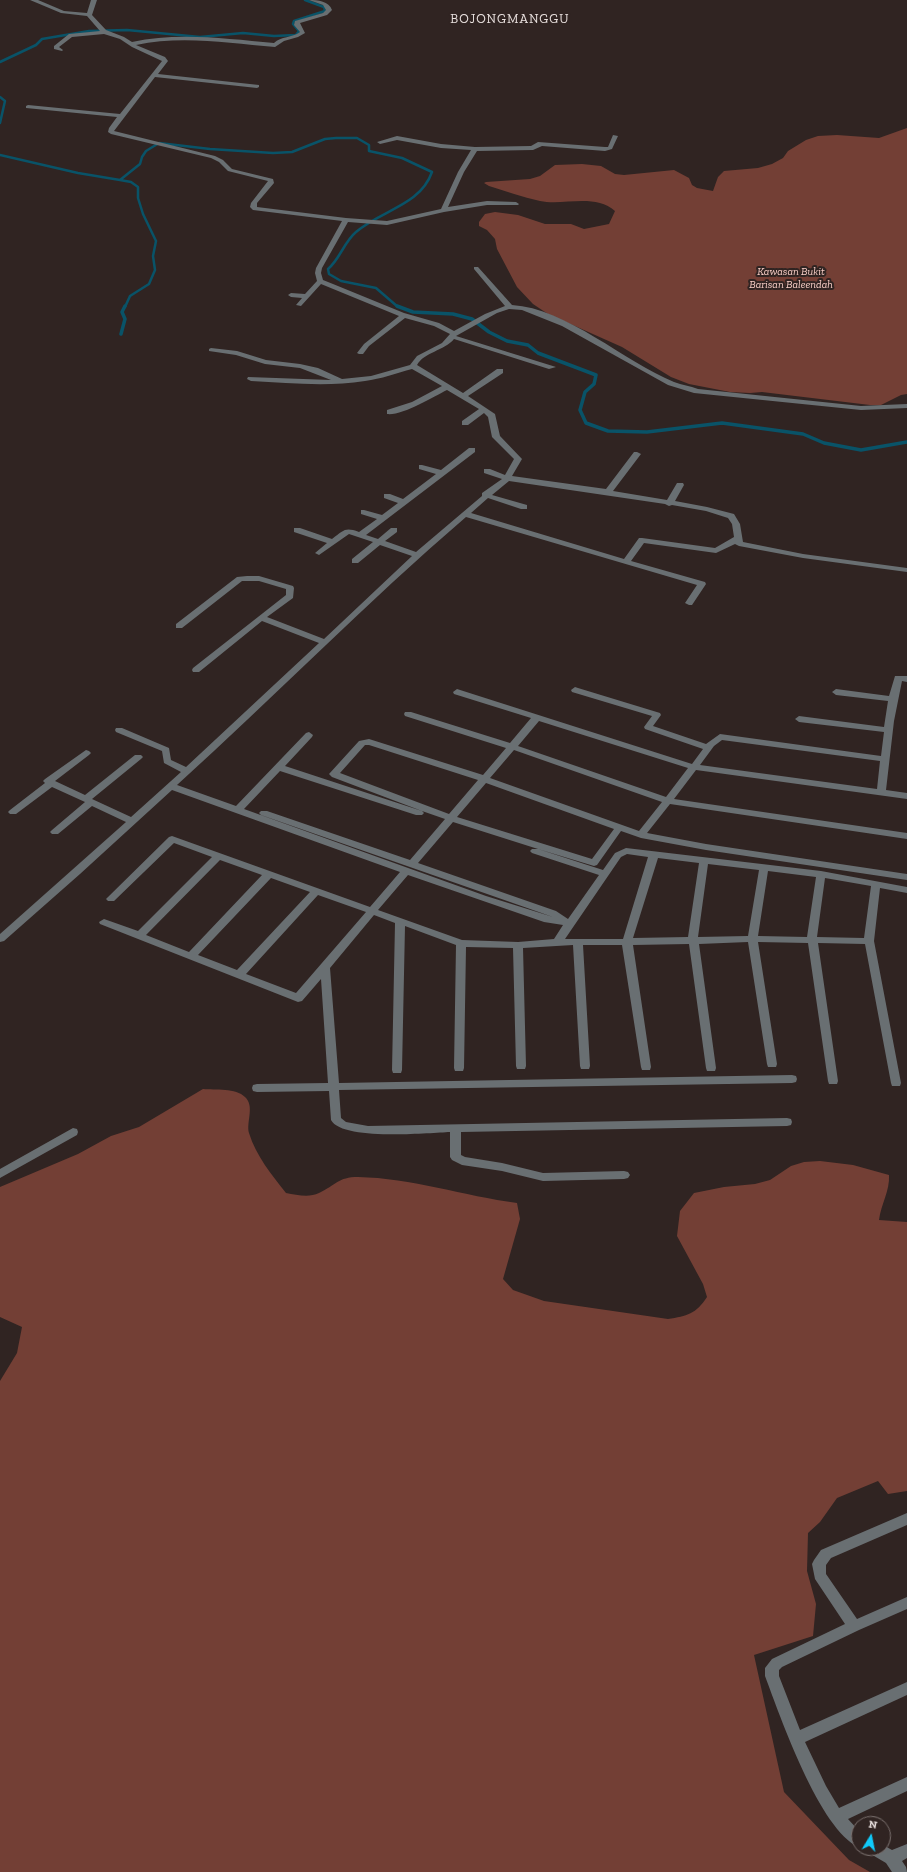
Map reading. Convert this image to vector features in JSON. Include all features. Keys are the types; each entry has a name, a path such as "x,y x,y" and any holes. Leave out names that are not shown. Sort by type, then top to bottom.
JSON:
{"street":[{"path":"33,0 63,12 89,15 103,31 122,38 131,44 163,58 164,64 121,116 112,128 111,132 149,143 213,157 221,161 230,170 271,180 271,183 254,203 253,207 255,209 374,223 399,222 444,210 487,203 516,204"},
{"path":"89,15 94,0"},
{"path":"131,44 159,39 234,41 275,45 280,39 297,36 303,32 297,25 297,22 325,14 329,10 325,4 316,0"},
{"path":"60,50 56,48 57,46 71,36 103,31"},
{"path":"154,75 257,86"},
{"path":"28,107 121,116"},
{"path":"380,142 399,138 441,146 475,149 534,148 538,144 542,144 605,149 610,148 615,136"},
{"path":"444,210 461,172 475,149"},
{"path":"320,281 318,273 320,268 346,220"},
{"path":"476,268 503,302 510,307 531,310 544,315 671,383 697,391 861,408 907,406"},
{"path":"299,305 320,281"},
{"path":"320,281 349,294 405,315 444,327 454,335 552,367"},
{"path":"291,295 308,296"},
{"path":"251,379 342,382 365,379 413,366 417,359 446,344 454,335 477,320 510,307"},
{"path":"361,353 366,345 405,315"},
{"path":"211,350 237,353 266,362 300,366 315,370 342,382"},
{"path":"0,939 77,872 173,784 417,555 506,478 518,459 496,437 492,416 484,409 413,366"},
{"path":"463,397 500,371"},
{"path":"390,412 415,404 446,387"},
{"path":"465,423 484,409"},
{"path":"361,535 472,450"},
{"path":"608,492 637,454"},
{"path":"422,467 441,473"},
{"path":"487,471 506,478 608,492 669,504 707,509 730,516 736,524 737,539 739,544 803,556 907,570"},
{"path":"669,504 680,485"},
{"path":"485,495 524,506"},
{"path":"387,496 404,502"},
{"path":"364,512 383,518"},
{"path":"466,514 702,584 689,603"},
{"path":"297,530 332,542"},
{"path":"319,553 348,530 417,555"},
{"path":"355,561 394,530"},
{"path":"626,562 642,540 716,551 737,539"},
{"path":"179,626 240,579 255,577 290,588 290,596 196,670"},
{"path":"261,618 324,642"},
{"path":"881,792 893,699 898,678 907,679"},
{"path":"575,690 657,715 648,727 709,748"},
{"path":"457,692 693,767 907,796"},
{"path":"836,692 893,699"},
{"path":"408,714 513,747 668,801 907,836"},
{"path":"104,922 298,998 448,820 485,780 537,717"},
{"path":"799,719 888,730"},
{"path":"118,730 166,750 167,761 187,771"},
{"path":"240,808 309,735"},
{"path":"641,835 693,767 715,740 720,737 885,759"},
{"path":"605,874 448,820 335,775 334,772 362,743 369,742 485,780 641,835 692,845 907,877"},
{"path":"86,753 48,781 132,820"},
{"path":"55,832 138,757"},
{"path":"278,767 448,820 594,862 619,828"},
{"path":"13,812 51,783"},
{"path":"173,784 485,895 548,920 570,924"},
{"path":"111,899 172,839 461,943 518,944 752,939 869,941"},
{"path":"557,942 618,855 626,851 821,874 907,890"},
{"path":"646,1067 628,942 654,854"},
{"path":"139,936 218,856"},
{"path":"704,861 693,940 711,1068"},
{"path":"764,867 752,939 772,1064"},
{"path":"191,956 269,874"},
{"path":"821,874 811,933 833,1081"},
{"path":"876,884 869,941 896,1083"},
{"path":"239,975 316,891"},
{"path":"397,1070 400,922"},
{"path":"578,942 585,1066"},
{"path":"459,1068 461,943"},
{"path":"518,944 521,1066"},
{"path":"325,967 336,1120 343,1125 368,1130 787,1122"},
{"path":"257,1088 792,1079"},
{"path":"455,1128 456,1157 462,1161 502,1167 543,1177 624,1175"},
{"path":"0,1174 73,1132"},
{"path":"854,1626 820,1575 819,1564 826,1554 907,1519"},
{"path":"851,1832 836,1817 796,1739 772,1676 772,1668 777,1663 854,1626 907,1603"},
{"path":"796,1739 907,1688"},
{"path":"836,1817 907,1784"},
{"path":"891,1858 907,1851"},
{"path":"888,1856 891,1858 901,1872"}],"green space":[{"name":"Kawasan Bukit Barisan Baleendah","path":"907,128 907,394 901,395 881,405 762,392 730,392 689,384 671,377 622,347 548,314 533,304 517,287 497,249 495,239 487,230 479,226 479,222 485,214 495,212 518,215 545,224 571,224 584,229 609,224 615,211 598,203 589,201 540,201 520,196 484,183 530,179 540,176 555,165 582,164 601,166 615,174 624,175 674,170 689,178 692,185 697,188 713,191 718,177 724,171 758,168 772,164 783,158 788,151 806,140 818,136 837,135 879,138"},
{"path":"203,1089 231,1091 245,1097 248,1101 250,1109 248,1129 252,1141 265,1165 286,1193 303,1196 315,1195 341,1180 351,1177 358,1177 398,1180 517,1203 520,1219 503,1279 513,1290 544,1301 668,1319 681,1317 695,1311 707,1297 703,1284 677,1236 680,1211 694,1193 724,1187 755,1184 770,1180 791,1166 804,1162 820,1161 853,1165 889,1175 887,1192 879,1220 907,1222 907,1491 888,1494 878,1481 837,1498 820,1522 808,1533 807,1571 816,1604 813,1636 754,1655 784,1792 849,1860 870,1872 0,1872 0,1381 17,1353 22,1327 0,1317 0,1187 78,1154 111,1136 139,1127"}],"waterway":[{"path":"0,62 36,45 42,39 89,31 127,30 200,37 243,33 274,36 296,35 299,31 293,24 294,21 325,11 324,7 305,0"},
{"path":"0,97 5,101 0,123"},
{"path":"120,180 140,164 146,151 159,143 210,149 273,153 292,152 325,139 357,138 369,145 369,151 402,158 432,172 426,183 419,193 366,224 356,232 328,269 329,274 341,281 376,288 398,307"},
{"path":"0,155 78,173 120,180"},
{"path":"120,180 131,182 138,187 138,198 143,214 156,241 153,256 155,270 149,284 130,296 125,307"},
{"path":"121,334 125,319 122,312 125,306"},
{"path":"397,306 413,312 453,314 472,319 489,332 507,341 528,345 538,353 596,375 594,384 585,392 580,410 586,423 608,431 647,432 722,423 803,434 824,443 861,450 907,442"}],"district":[{"name":"BOJONGMANGGU","path":"510,19"}]}
